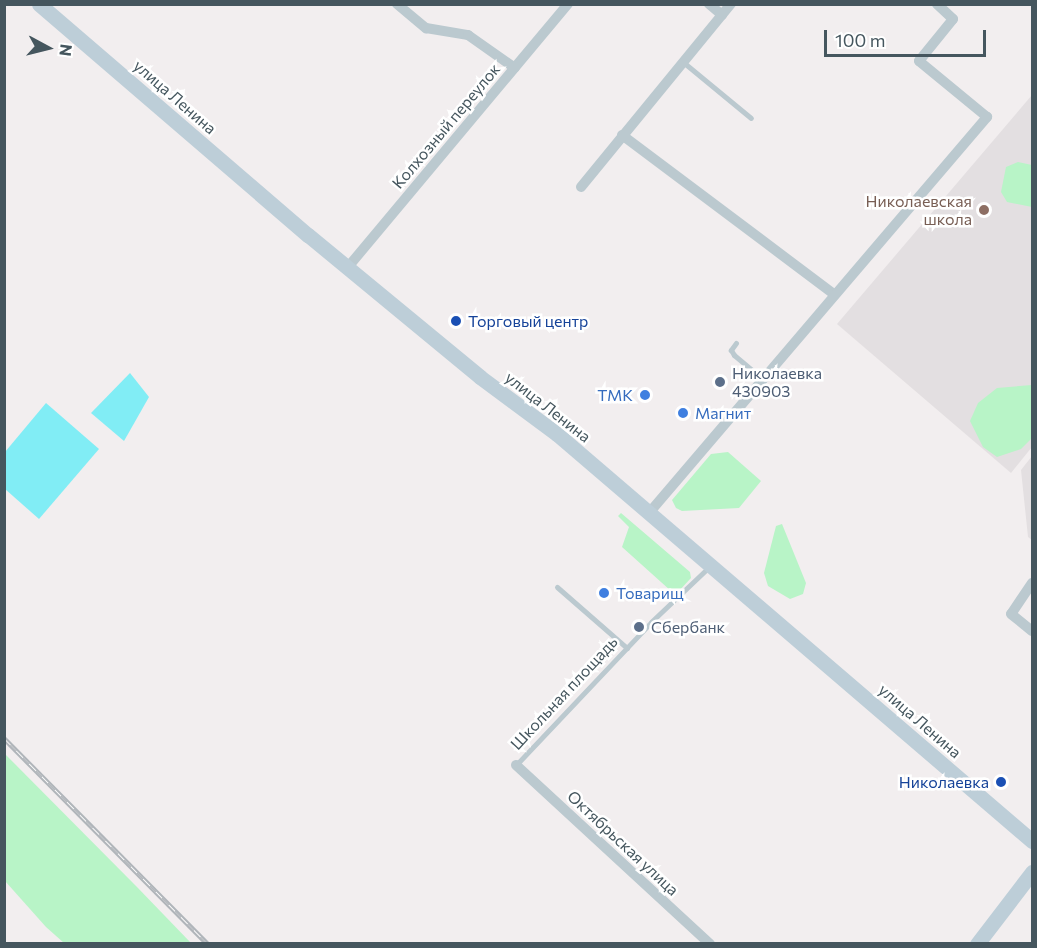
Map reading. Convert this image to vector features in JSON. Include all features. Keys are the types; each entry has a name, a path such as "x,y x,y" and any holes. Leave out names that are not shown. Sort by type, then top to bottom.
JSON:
{"main road":[{"name":"улица Ленина","path":"39,4 348,267 711,565 1032,841"},
{"path":"977,944 1032,872"}],"street":[{"path":"397,4 426,28 468,35 515,68"},
{"name":"Колхозный переулок","path":"348,267 568,4"},
{"path":"709,4 722,15"},
{"path":"581,187 731,4"},
{"path":"649,513 987,117 919,61 953,19 937,4"},
{"path":"622,135 835,295"},
{"path":"1032,583 1011,614 1032,631"},
{"name":"Октябрьская улица","path":"516,765 710,944"}],"lane":[{"path":"683,62 751,118"},
{"path":"736,343 731,350 734,355 763,379"},
{"name":"Школьная площадь","path":"516,765 627,648 711,565"},
{"path":"557,587 627,648"}],"shaded area":[{"name":"Николаевская школа","path":"1032,95 1032,447 1011,473 837,324"},
{"path":"1032,456 1032,540 1028,537 1021,470"}],"green space":[{"path":"1018,162 1032,165 1032,207 1007,202 1001,192 1006,167"},
{"path":"1032,385 1032,438 1021,449 997,457 983,447 970,421 978,403 997,388"},
{"path":"728,452 761,481 739,508 682,511 676,508 672,500 711,454"},
{"path":"621,513 690,572 691,578 678,592 671,591 622,547 629,527 618,516"},
{"path":"782,524 806,583 803,594 790,599 768,586 764,573 776,526"},
{"path":"5,754 191,943 64,943 46,927 5,881"}],"water":[{"path":"130,373 149,397 124,441 91,413"},
{"path":"46,403 99,449 39,519 5,489 5,452"}],"railway":[{"path":"4,738 208,944"}],"place":[{"name":"Николаевская школа","path":"984,210"},
{"name":"Торговый центр","path":"456,321"},
{"name":"Николаевка 430903","path":"720,382"},
{"name":"ТМК","path":"645,395"},
{"name":"Магнит","path":"683,413"},
{"name":"Товарищ","path":"604,593"},
{"name":"Сбербанк","path":"639,627"},
{"name":"Николаевка","path":"1001,782"}]}
